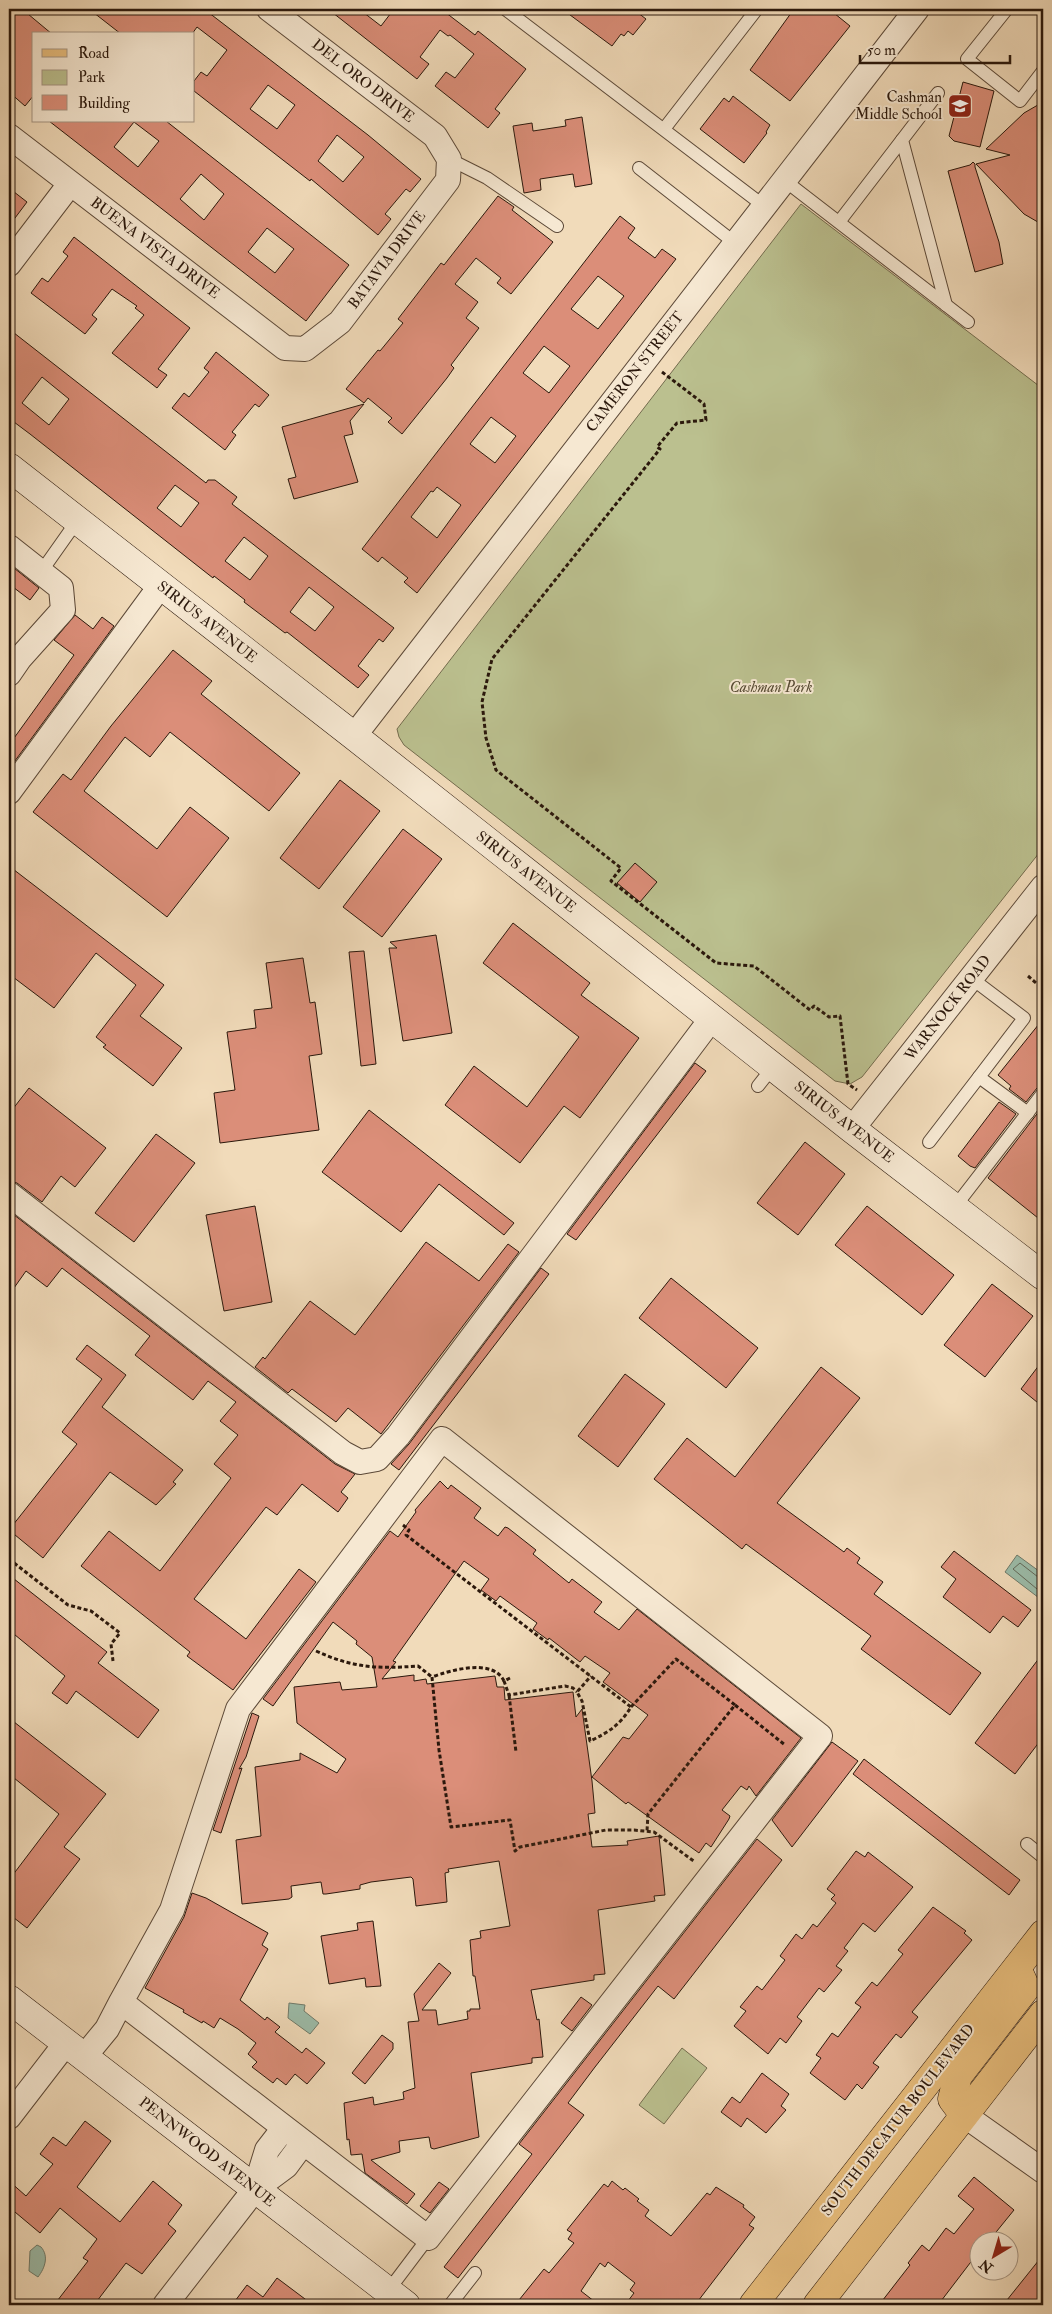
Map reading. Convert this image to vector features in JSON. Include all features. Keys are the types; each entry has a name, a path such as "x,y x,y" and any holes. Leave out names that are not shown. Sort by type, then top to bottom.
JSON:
{"main road":[{"name":"SOUTH DECATUR BOULEVARD","path":"753,2305 1043,1934"},
{"path":"964,2115 952,2099 958,2076 1026,1988 1017,1968"},
{"path":"817,2305 1043,2014"}],"street":[{"name":"DEL ORO DRIVE","path":"269,9 436,136 450,159"},
{"name":"CAMERON STREET","path":"354,736 917,9"},
{"name":"BUENA VISTA DRIVE","path":"9,136 285,348 305,349"},
{"name":"BATAVIA DRIVE","path":"305,349 340,322 346,315 448,180 450,159"},
{"path":"9,264 70,184"},
{"name":"SIRIUS AVENUE","path":"9,468 354,736 712,1018 766,1076 852,1129 1043,1276"},
{"path":"9,547 61,588 63,610 20,658 9,674"},
{"path":"9,792 160,586"},
{"name":"WARNOCK ROAD","path":"852,1129 1043,887"},
{"path":"9,1194 343,1453 360,1462 376,1459 398,1436 712,1018"},
{"path":"9,2117 75,2050 106,2029 172,1910 238,1709 442,1439 820,1736 428,2238 121,2002"},
{"name":"PENNWOOD AVENUE","path":"9,1999 397,2298"},
{"path":"964,2115 1043,2172"},
{"path":"255,2189 267,2150 284,2128"},
{"path":"165,2305 255,2189 286,2166 303,2142"}],"lane":[{"path":"505,9 764,206"},
{"path":"664,130 757,9"},
{"path":"1007,9 967,59 1020,101 1043,71"},
{"path":"839,222 938,93"},
{"path":"902,140 946,305"},
{"path":"450,159 487,178 557,226"},
{"path":"639,168 735,243"},
{"path":"784,180 968,322"},
{"path":"41,572 77,521"},
{"path":"929,1142 1024,1018 972,978"},
{"path":"979,1077 1028,1113"},
{"path":"954,1208 1043,1093"},
{"path":"1027,1844 1043,1857"},
{"path":"397,2298 428,2238"},
{"path":"450,2305 475,2273"}],"path":[{"path":"646,358 704,404 706,420 677,423 658,447 660,449 492,659 482,702 486,738 496,770 621,868 610,881 716,963 754,966 810,1010 814,1006 829,1017 840,1016 848,1084 873,1103"},
{"path":"1028,976 1043,989"},
{"path":"402,1525 409,1530 406,1535 631,1707"},
{"path":"9,1559 68,1606 91,1611 120,1633 111,1644 113,1661"},
{"path":"316,1651 336,1660 362,1667 418,1666 432,1677 439,1750 451,1827 510,1820 515,1851 520,1847 606,1830 654,1832 712,1875"},
{"path":"509,1695 565,1686 573,1688 582,1701 590,1741 610,1732 623,1720 631,1707 676,1659 791,1750"},
{"path":"432,1677 470,1668 490,1669 498,1672 504,1681 509,1695 516,1752"},
{"path":"577,1692 591,1676"},
{"path":"504,1681 510,1678"},
{"path":"647,1831 648,1814 735,1705"}],"green space":[{"name":"Cashman Park","path":"801,204 1043,389 1043,848 862,1077 850,1084 835,1081 404,745 397,729"},
{"path":"682,2048 707,2068 664,2124 639,2105"}],"water":[{"path":"1017,1555 1043,1574 1043,1601 1005,1572"},
{"path":"289,2003 305,2005 304,2011 319,2023 310,2034 288,2018"},
{"path":"37,2245 41,2247 45,2254 43,2270 38,2277 29,2271 30,2251"}],"building":[{"path":"9,9 22,9 50,32 32,32 32,97 25,106 9,92"},
{"path":"89,9 204,9 368,135 421,179 410,192 406,189 385,214 391,219 378,235 311,179 310,181 195,92 195,80 201,72 207,76 227,50 197,27 193,32 118,32","holes":["268,85 295,105 277,129 250,109","337,135 364,157 343,182 318,161"]},
{"path":"328,9 359,9 381,26 394,9 441,9 475,35 478,31 526,69 495,109 500,113 488,128 435,86 446,72 455,78 474,54 450,35 448,36 440,30 420,57 429,64 417,79"},
{"path":"562,9 633,9 646,19 633,35 628,31 624,36 621,34 612,46"},
{"path":"794,9 829,9 850,26 790,101 750,70"},
{"path":"963,82 994,91 980,147 954,141 949,136"},
{"path":"733,96 770,125 767,133 744,163 700,129 724,98 729,102"},
{"path":"1043,102 1043,225 1024,214 976,164 1010,155 986,149 1024,113"},
{"path":"582,117 592,184 575,187 573,174 540,179 541,190 524,193 513,126 532,123 533,131 566,126 565,120"},
{"path":"50,122 134,122 167,122 349,265 306,321","holes":["134,122 159,141 138,167 114,147","201,174 224,194 204,220 180,199","267,228 294,249 275,273 248,252"]},
{"path":"973,162 999,242 1003,264 975,272 948,171 970,165"},
{"path":"9,188 27,202 9,226"},
{"path":"498,196 514,207 512,210 553,242 511,294 497,283 501,278 476,258 455,284 478,302 466,318 479,328 451,365 454,368 447,378 402,434 388,422 392,418 368,398 364,403 346,389 403,323 398,319 441,263 444,265"},
{"path":"620,216 635,228 628,238 655,258 662,249 676,259 417,593 404,582 408,578 382,557 378,562 362,549","holes":["598,276 624,296 598,329 571,309","544,346 570,366 549,393 523,373","491,417 516,436 495,463 470,444","437,487 461,505 437,538 411,517 431,491 433,492"]},
{"path":"74,237 190,328 158,369 167,375 157,388 112,353 144,315 135,308 137,306 112,289 92,315 97,319 85,334 31,293 42,278 48,282 68,256 63,252"},
{"path":"9,329 206,483 208,480 215,480 237,497 232,504 394,628 383,642 379,639 358,666 369,675 358,688 287,632 285,633 244,602 245,600 214,576 213,578 30,434 9,420","holes":["42,377 69,399 49,425 22,403","175,485 199,503 181,527 157,508","244,537 268,556 250,580 225,561","309,587 334,607 315,631 290,612"]},
{"path":"216,352 269,395 259,407 255,404 232,432 236,435 225,450 172,408 184,393 189,397 209,372 204,368"},
{"path":"364,404 350,421 353,434 344,436 358,482 294,499 288,479 296,477 282,427"},
{"path":"9,564 39,588 30,600 9,584"},
{"path":"75,615 93,629 102,617 114,626 9,769 9,745 74,655 54,640"},
{"path":"173,650 212,681 201,694 300,773 269,811 170,732 150,757 125,737 84,791 157,849 190,807 229,838 167,917 33,812 63,774 71,780 111,726"},
{"path":"340,780 380,811 319,889 280,858"},
{"path":"403,829 442,859 382,937 343,907"},
{"path":"635,863 657,882 640,902 617,883"},
{"path":"9,866 164,985 140,1016 182,1048 153,1086 103,1047 106,1045 96,1037 136,985 96,953 54,1008 9,974"},
{"path":"513,923 590,983 581,995 639,1038 580,1118 564,1106 520,1163 445,1105 474,1066 527,1107 579,1037 483,963"},
{"path":"436,935 452,1033 403,1041 389,948 397,948 390,942"},
{"path":"364,951 376,1064 361,1066 349,952"},
{"path":"303,958 310,1003 315,1002 322,1054 309,1056 319,1130 220,1143 214,1093 235,1090 227,1032 256,1028 254,1010 272,1008 266,963"},
{"path":"1043,1019 1043,1085 1037,1088 1026,1102 1009,1089 1011,1086 998,1075"},
{"path":"695,1063 706,1071 576,1240 567,1234"},
{"path":"29,1088 106,1148 75,1187 61,1176 42,1202 17,1183 9,1181 9,1114"},
{"path":"999,1102 1016,1114 975,1168 970,1166 958,1156"},
{"path":"1043,1106 1043,1222 988,1178"},
{"path":"369,1110 514,1223 504,1235 439,1184 401,1232 322,1172"},
{"path":"156,1134 195,1163 134,1242 95,1213"},
{"path":"805,1142 845,1174 798,1235 757,1203"},
{"path":"255,1206 272,1302 224,1311 206,1215"},
{"path":"867,1206 954,1275 922,1315 835,1245"},
{"path":"9,1211 335,1464 355,1474 341,1492 348,1498 338,1512 302,1484 277,1515 266,1507 194,1599 246,1639 299,1569 316,1582 233,1690 187,1656 190,1652 81,1566 109,1531 160,1571 231,1478 214,1464 238,1435 220,1421 236,1402 208,1381 193,1400 135,1355 150,1336 62,1268 47,1287 26,1271 9,1295"},
{"path":"426,1242 479,1281 508,1244 519,1252 381,1434 348,1408 336,1422 292,1389 288,1393 255,1367 263,1357 265,1359 310,1301 355,1335"},
{"path":"541,1268 549,1274 399,1470 391,1464 409,1444"},
{"path":"671,1278 758,1348 726,1388 639,1318"},
{"path":"992,1284 1033,1316 985,1377 944,1345"},
{"path":"87,1345 126,1375 102,1407 183,1470 173,1482 176,1484 156,1505 110,1472 43,1558 9,1530 77,1444 62,1432 102,1379 76,1359"},
{"path":"1043,1360 1043,1407 1021,1389"},
{"path":"821,1367 860,1398 777,1503 844,1552 847,1548 860,1558 857,1563 883,1582 874,1594 981,1673 950,1715 861,1649 871,1636 746,1544 742,1549 654,1479 687,1438 735,1477"},
{"path":"625,1374 665,1404 618,1467 578,1436"},
{"path":"440,1481 448,1489 451,1485 481,1508 474,1518 498,1536 505,1527 508,1528 536,1550 533,1554 569,1583 572,1579 602,1602 594,1612 619,1630 637,1609 801,1738 756,1796 749,1786 747,1790 741,1786 722,1810 730,1816 729,1819 711,1847 706,1843 699,1853 628,1802 626,1804 592,1777 623,1737 629,1739 648,1715 603,1682 610,1673 585,1656 580,1662 549,1638 548,1640 533,1629 537,1623 500,1596 496,1601 481,1590 489,1579 464,1561 393,1661 396,1662 382,1679 414,1675 414,1681 426,1679 427,1684 495,1676 497,1687 504,1687 505,1700 573,1692 576,1717 582,1709 592,1781 595,1813 588,1814 592,1847 628,1845 627,1841 659,1836 665,1895 654,1896 655,1901 598,1910 605,1974 594,1975 594,1980 531,1990 537,2020 539,2019 543,2057 532,2058 532,2063 471,2073 479,2137 434,2149 431,2148 429,2137 399,2141 400,2152 371,2160 415,2194 407,2204 365,2173 362,2154 351,2155 349,2139 347,2140 344,2103 373,2097 374,2105 404,2099 403,2092 415,2088 408,2022 419,2021 414,1994 439,1963 451,1973 422,2010 436,2010 438,2025 468,2019 467,2011 470,2011 470,2009 480,2009 475,1976 473,1976 470,1940 481,1938 480,1931 510,1926 499,1861 448,1869 449,1872 445,1873 447,1902 416,1906 413,1879 411,1877 371,1882 360,1885 360,1889 326,1894 323,1894 321,1882 291,1886 292,1897 289,1899 242,1904 236,1840 261,1836 255,1767 300,1760 300,1753 337,1773 346,1759 297,1723 294,1687 340,1682 342,1690 377,1687 372,1657 356,1644 357,1641 333,1622 273,1706 263,1699 390,1531 398,1537 416,1512 415,1510"},
{"path":"954,1551 1031,1610 1018,1627 1003,1616 990,1633 943,1597 956,1579 941,1567"},
{"path":"9,1575 107,1652 98,1663 159,1710 138,1738 76,1691 67,1704 52,1693 65,1676 9,1630"},
{"path":"1043,1653 1043,1737 1015,1774 975,1743"},
{"path":"252,1713 259,1716 246,1757 239,1769 242,1768 221,1833 213,1830"},
{"path":"9,1718 106,1794 64,1847 80,1859 27,1928 9,1914 9,1880 59,1814 9,1774"},
{"path":"832,1742 858,1761 792,1847 772,1820"},
{"path":"864,1759 1020,1880 1009,1895 853,1774"},
{"path":"757,1839 782,1860 674,1999 658,1986 595,2067 568,2103 584,2115 458,2278 444,2267 532,2154 519,2144"},
{"path":"856,1851 865,1857 868,1852 913,1887 875,1932 863,1923 844,1948 848,1951 836,1966 842,1970 824,1992 819,1988 797,2017 802,2021 786,2043 780,2038 768,2054 734,2026 746,2011 740,2007 757,1986 762,1990 785,1960 780,1956 796,1934 802,1939 813,1924 817,1927 836,1903 831,1899 835,1895 827,1889"},
{"path":"192,1893 206,1898 268,1933 262,1945 268,1949 240,2000 265,2020 267,2017 280,2027 275,2032 302,2053 306,2048 325,2063 307,2084 295,2074 286,2085 277,2078 273,2083 252,2067 257,2062 248,2054 256,2043 238,2029 220,2018 214,2028 203,2021 202,2023 183,2012 184,2010 145,1988 184,1917"},
{"path":"933,1907 966,1931 964,1933 972,1940 912,2012 918,2017 901,2038 896,2034 873,2063 879,2067 862,2089 857,2084 845,2100 810,2073 821,2058 816,2055 832,2033 838,2037 861,2007 855,2003 872,1982 877,1986 903,1954 898,1950"},
{"path":"373,1921 381,1986 366,1987 365,1978 329,1984 321,1936 358,1930 357,1923"},
{"path":"581,1997 592,2005 572,2031 561,2023"},
{"path":"382,2035 393,2043 393,2049 365,2084 352,2073"},
{"path":"762,2073 789,2094 781,2106 786,2110 766,2133 747,2118 741,2127 721,2112 732,2097 740,2103"},
{"path":"85,2121 111,2141 77,2187 120,2222 153,2181 182,2205 168,2224 176,2231 142,2274 126,2263 94,2305 54,2305 88,2261 83,2258 97,2239 60,2208 40,2233 9,2207 9,2181 26,2196 53,2164 40,2154 53,2137 66,2146"},
{"path":"974,2177 1014,2210 996,2232 970,2232 970,2263 938,2305 879,2305 910,2265 908,2263 922,2245 929,2251 946,2228 954,2234 974,2209 958,2196"},
{"path":"612,2181 639,2199 637,2201 649,2210 645,2216 671,2236 707,2193 710,2195 716,2187 744,2205 743,2207 755,2217 749,2225 754,2228 695,2305 625,2305 634,2293 630,2290 635,2283 608,2262 605,2267 600,2263 581,2291 599,2305 515,2305 544,2269 549,2273 574,2243 568,2239 572,2233 567,2230 604,2184 608,2187"},
{"path":"439,2182 449,2189 430,2213 420,2206"},
{"path":"1043,2255 1043,2305 1003,2305"},
{"path":"277,2278 313,2305 232,2305 247,2285 263,2297"}],"place":[{"name":"Cashman Middle School","path":"960,106"}]}
